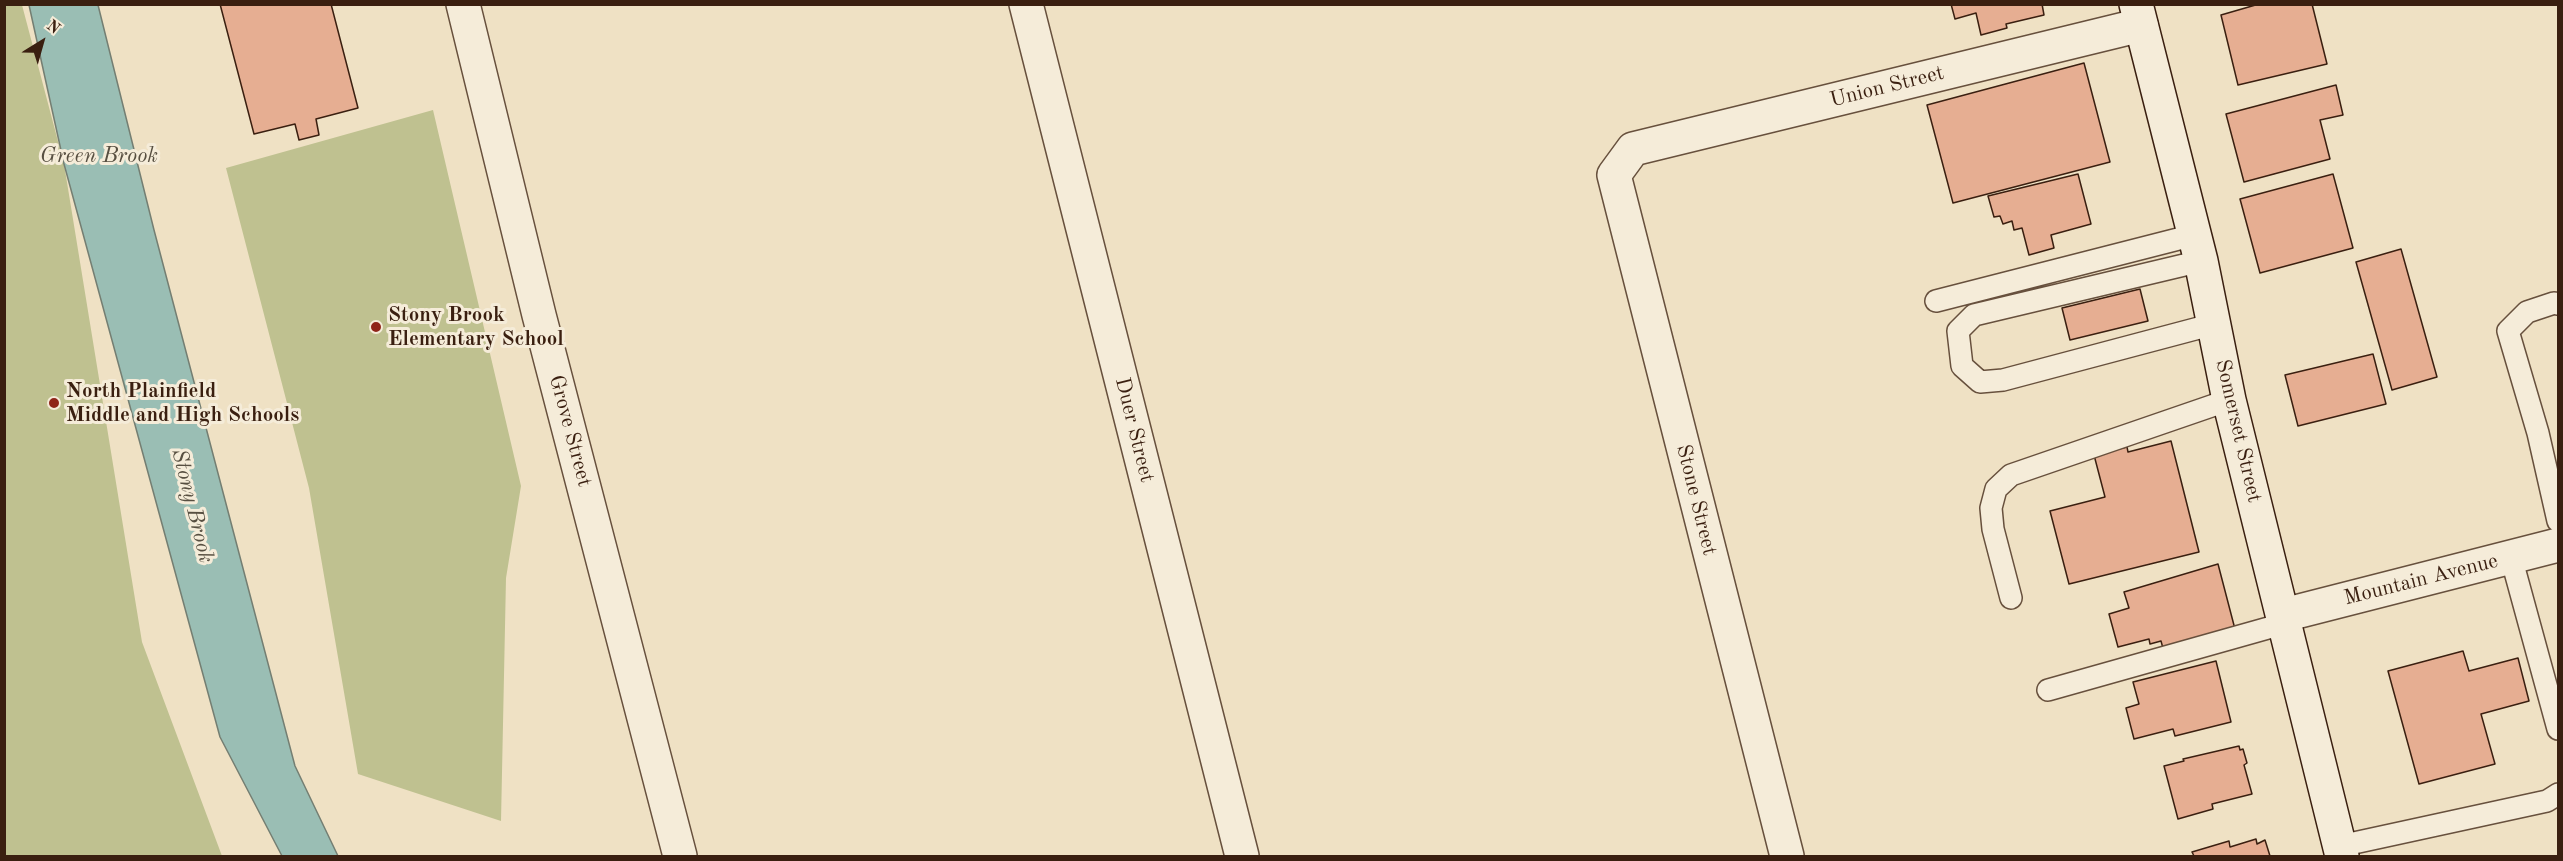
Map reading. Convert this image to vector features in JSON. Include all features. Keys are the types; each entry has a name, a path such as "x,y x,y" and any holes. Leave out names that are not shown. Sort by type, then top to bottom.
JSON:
{"street":[{"name":"Grove Street","path":"463,4 539,315 680,856"},
{"name":"Duer Street","path":"1026,4 1242,856"},
{"name":"Union Street","path":"1633,149 2138,15"},
{"name":"Somerset Street","path":"2138,15 2197,248 2229,400 2341,851"},
{"name":"Stone Street","path":"1633,149 1614,175 1787,856"},
{"name":"Mountain Avenue","path":"2285,619 2559,545"}],"lane":[{"path":"1936,301 2197,248"},
{"path":"2197,248 1974,315 1958,331 1962,366 1980,382 2003,380 2214,324"},
{"path":"2559,304 2554,303 2527,312 2508,331 2538,433 2559,521"},
{"path":"2011,598 1993,529 1991,508 1996,489 2011,475 2229,400"},
{"path":"2511,557 2559,729"},
{"path":"2048,690 2285,619"},
{"path":"2341,851 2547,801 2559,794"}],"green space":[{"name":"North Plainfield Middle and High Schools","path":"4,5 22,5 64,164 142,642 222,856 5,856"},
{"name":"Stony Brook Elementary School","path":"433,110 521,486 506,578 501,821 358,774 309,488 226,168"}],"water":[{"name":"Green Brook","path":"29,5 98,5 154,230 295,766 338,856 282,856 220,737 64,164"}],"building":[{"path":"220,4 331,4 358,108 316,119 319,135 299,140 295,124 254,134"},
{"path":"1951,4 2042,4 2044,15 2006,24 2007,28 1981,35 1976,13 1955,19"},
{"path":"2259,4 2312,4 2327,64 2238,85 2221,15"},
{"path":"2084,63 2110,162 1953,203 1927,105"},
{"path":"2336,85 2343,115 2320,120 2330,159 2244,182 2226,114"},
{"path":"2078,174 2091,224 2051,235 2054,248 2029,255 2022,228 2014,230 2012,221 2003,224 2000,216 1994,217 1988,196"},
{"path":"2333,174 2353,248 2260,273 2240,199"},
{"path":"2401,249 2437,377 2392,390 2356,262"},
{"path":"2140,289 2148,321 2070,340 2062,308"},
{"path":"2373,354 2386,404 2298,426 2285,375"},
{"path":"2171,441 2199,552 2069,584 2050,511 2105,497 2094,455 2127,447 2128,452"},
{"path":"2218,564 2236,633 2164,652 2161,641 2150,644 2149,639 2118,647 2109,614 2129,608 2124,592"},
{"path":"2463,651 2469,671 2518,658 2529,701 2481,714 2495,764 2419,784 2388,671"},
{"path":"2216,661 2231,722 2175,736 2173,729 2134,739 2126,708 2139,704 2133,682"},
{"path":"2239,746 2240,750 2243,749 2247,763 2244,765 2252,794 2212,804 2213,809 2178,819 2164,766 2184,761 2183,759"},
{"path":"2256,839 2257,844 2265,840 2270,856 2194,856 2192,852 2229,841 2230,847"}],"place":[{"name":"Stony Brook Elementary School","path":"376,327"},
{"name":"North Plainfield Middle and High Schools","path":"54,403"}],"water label":[{"name":"Stony Brook","path":"192,506"}]}
